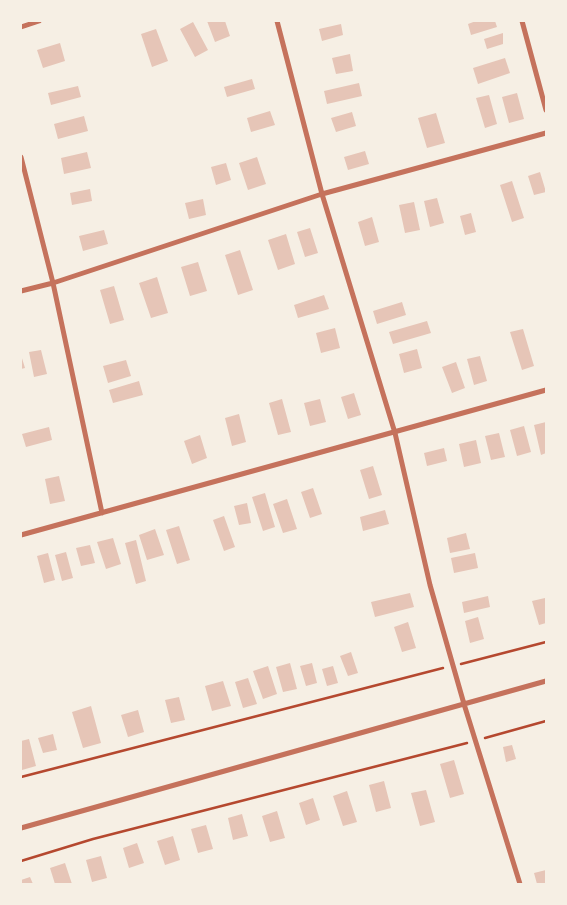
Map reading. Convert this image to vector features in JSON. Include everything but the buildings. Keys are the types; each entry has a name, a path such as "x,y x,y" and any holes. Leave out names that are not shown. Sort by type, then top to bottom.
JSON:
{"street":[{"path":"21,26 39,21"},
{"path":"277,21 322,194 395,433 430,585 464,704 520,884"},
{"path":"522,21 546,110"},
{"path":"21,292 322,194 546,133"},
{"path":"21,157 53,283 102,513"},
{"path":"21,535 546,390"},
{"path":"21,828 546,681"}],"path":[{"path":"21,777 546,642"},
{"path":"21,861 93,839 546,721"}]}
